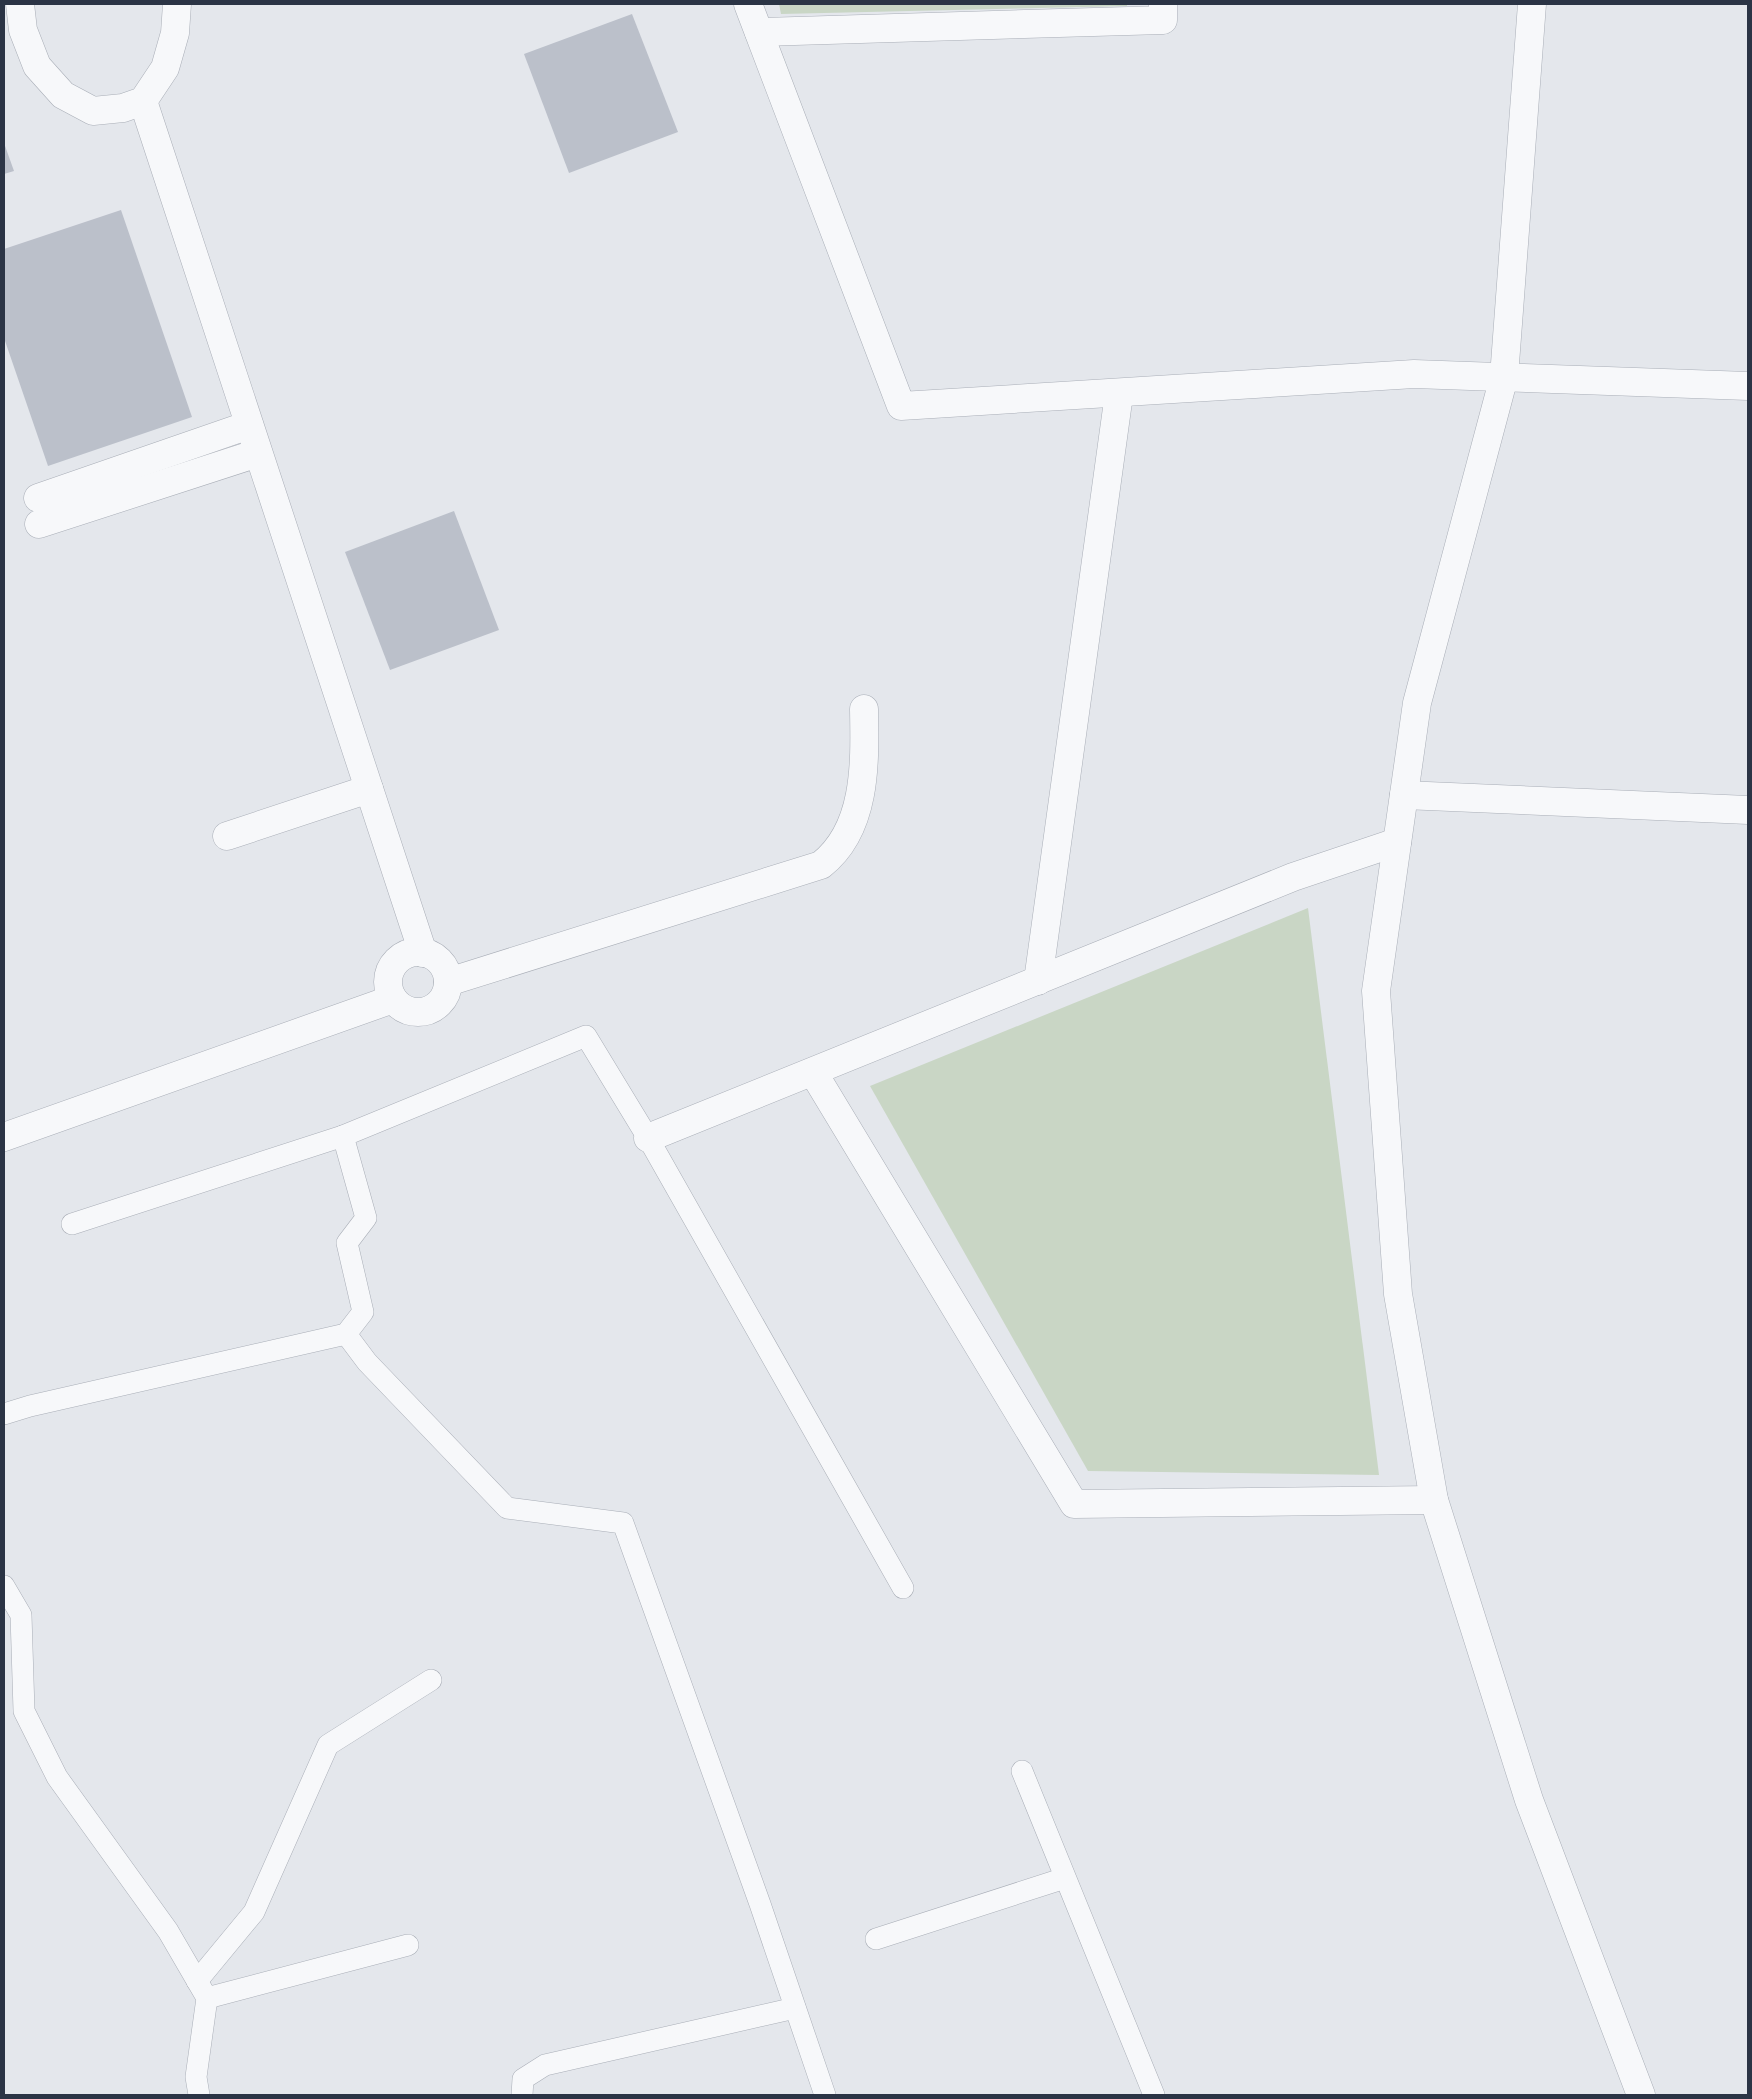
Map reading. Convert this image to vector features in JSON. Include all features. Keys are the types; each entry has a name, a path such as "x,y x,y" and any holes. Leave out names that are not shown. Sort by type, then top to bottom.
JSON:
{"street":[{"path":"20,4 23,30 37,66 63,95 93,111 123,108 143,101 165,68 175,33 177,4"},
{"path":"748,4 901,406 1119,394 1414,374 1748,386"},
{"path":"759,32 1163,20 1163,4"},
{"path":"1532,4 1504,377 1417,703 1376,991 1398,1294 1434,1500 1529,1800 1641,2095"},
{"path":"143,101 423,952 440,963 448,982 442,1001 425,1012 407,1010 393,999 388,981 395,962 408,954 423,952"},
{"path":"1038,981 1119,394"},
{"path":"249,425 39,511 258,454"},
{"path":"448,982 821,865 834,855 854,823 863,767 864,709"},
{"path":"227,836 369,788"},
{"path":"1404,795 1748,810"},
{"path":"648,1138 1293,877 1397,842"},
{"path":"4,1137 393,999"},
{"path":"813,1072 1074,1504 1434,1500"}],"lane":[{"path":"72,1224 343,1136 586,1036 648,1138 903,1588"},
{"path":"4,1414 30,1406 346,1334 363,1312 347,1243 366,1218 343,1136"},
{"path":"346,1334 367,1362 508,1508 623,1523 825,2095"},
{"path":"4,1586 22,1615 24,1711 57,1777 168,1931 202,1989"},
{"path":"199,2095 196,2077 202,1989 254,1912 328,1745 431,1680"},
{"path":"1022,1772 1154,2095"},
{"path":"876,1940 1065,1878"},
{"path":"202,1989 408,1945"},
{"path":"522,2095 523,2079 546,2065 795,2008"}],"green space":[{"path":"779,4 1127,4 1127,6 781,14"},
{"path":"1308,908 1379,1475 1088,1471 870,1086"}],"building":[{"path":"632,14 678,132 569,173 524,54"},
{"path":"4,143 14,171 4,174"},
{"path":"121,210 192,417 48,466 4,338 4,249"},
{"path":"454,511 499,630 390,670 345,552"}]}
